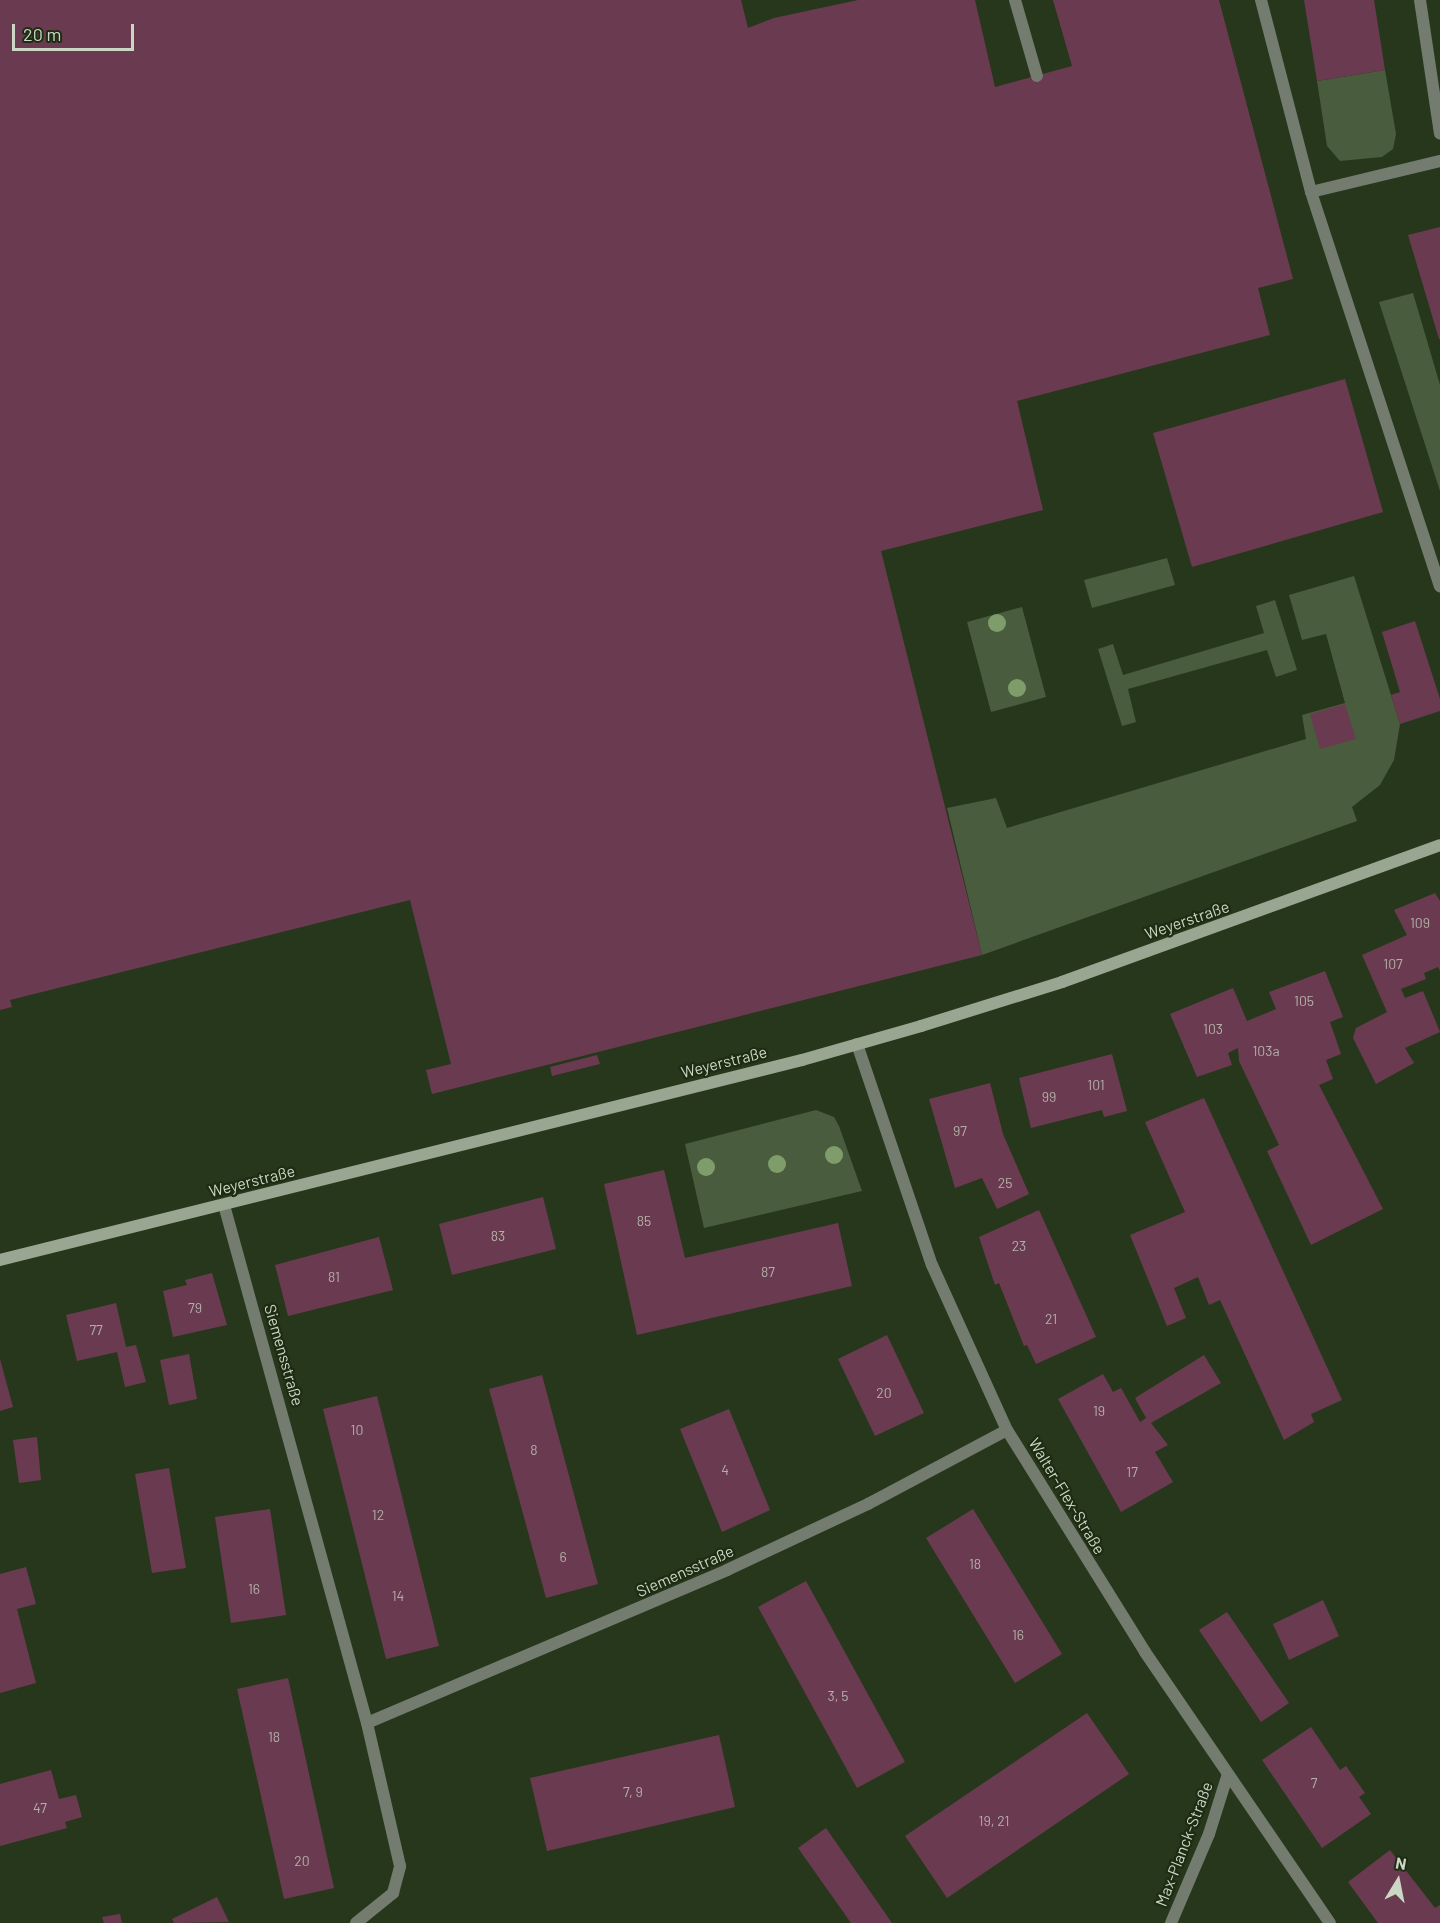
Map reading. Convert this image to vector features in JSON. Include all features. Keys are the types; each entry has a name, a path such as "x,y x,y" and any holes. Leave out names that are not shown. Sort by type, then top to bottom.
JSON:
{"main road":[{"name":"Weyerstraße","path":"0,1260 857,1044 1062,982 1440,845"}],"street":[{"path":"1015,0 1037,76"},
{"path":"1261,0 1311,192 1440,586"},
{"path":"1420,0 1440,134"},
{"path":"1311,192 1440,161"},
{"name":"Walter-Flex-Straße","path":"857,1044 932,1266 1007,1430 1127,1624 1227,1777 1330,1923"},
{"name":"Siemensstraße","path":"224,1205 367,1723 400,1866 393,1893 356,1923"},
{"name":"Siemensstraße","path":"367,1723 727,1570 868,1504 1007,1430"},
{"name":"Max-Planck-Straße","path":"1171,1923 1209,1834 1227,1777"}],"green space":[{"path":"1385,70 1396,134 1393,149 1382,157 1340,161 1327,146 1317,81"},
{"path":"1413,293 1440,385 1440,491 1379,302"},
{"path":"1167,558 1175,585 1092,608 1084,580"},
{"path":"1354,576 1400,724 1394,760 1380,785 1352,807 1357,821 982,955 947,808 996,798 1007,828 1306,739 1302,715 1345,703 1326,634 1302,640 1289,595"},
{"path":"1275,600 1297,670 1276,677 1267,650 1128,689 1136,722 1122,726 1098,649 1113,644 1123,675 1264,633 1256,606"},
{"path":"1022,607 1046,697 991,712 967,622"},
{"path":"816,1110 834,1117 862,1191 704,1228 685,1144"}],"building":[{"path":"0,0 741,0 748,28 774,18 858,0 975,0 995,87 1072,66 1053,0 1219,0 1293,279 1258,288 1270,335 1017,401 1043,510 881,551 982,955 432,1094 426,1070 451,1064 410,900 10,1000 12,1007 0,1010"},
{"path":"1304,0 1374,0 1385,70 1317,81"},
{"path":"1440,227 1440,339 1439,339 1408,235"},
{"path":"1345,379 1383,512 1192,567 1153,433"},
{"path":"1415,621 1440,699 1440,711 1400,724 1391,695 1400,692 1382,632"},
{"path":"1345,704 1356,739 1320,749 1310,714"},
{"path":"1435,893 1440,901 1440,971 1438,967 1424,973 1426,979 1401,989 1405,998 1423,991 1440,1032 1405,1048 1414,1063 1376,1084 1353,1038 1356,1028 1387,1012 1362,955 1407,935 1394,910"},
{"path":"1325,971 1343,1017 1330,1022 1341,1054 1326,1060 1333,1079 1319,1085 1383,1209 1311,1245 1267,1151 1279,1145 1239,1061 1238,1048 1228,1053 1232,1065 1197,1077 1170,1014 1233,988 1247,1021 1276,1009 1269,992"},
{"path":"1112,1054 1127,1111 1104,1117 1102,1110 1031,1128 1019,1078"},
{"path":"597,1055 600,1064 552,1076 550,1067"},
{"path":"990,1083 1003,1134 1029,1194 997,1209 982,1178 955,1188 929,1099"},
{"path":"1204,1098 1342,1400 1311,1414 1314,1422 1284,1440 1220,1300 1209,1305 1198,1277 1174,1288 1186,1318 1167,1326 1130,1235 1185,1212 1145,1122"},
{"path":"664,1170 685,1258 838,1223 852,1286 637,1335 604,1184"},
{"path":"543,1197 556,1249 452,1275 439,1224"},
{"path":"1039,1210 1096,1337 1036,1364 1027,1345 1024,1346 999,1283 995,1285 979,1237"},
{"path":"379,1237 393,1290 288,1316 275,1265"},
{"path":"212,1273 227,1325 173,1337 163,1291 187,1285 185,1280"},
{"path":"116,1303 126,1347 136,1345 146,1382 125,1387 117,1352 77,1361 66,1315"},
{"path":"887,1335 924,1413 875,1436 838,1359"},
{"path":"189,1354 197,1399 169,1405 160,1360"},
{"path":"1204,1355 1221,1383 1151,1423 1168,1445 1155,1452 1173,1482 1121,1512 1058,1399 1103,1374 1113,1392 1121,1388 1140,1422 1146,1418 1135,1398"},
{"path":"0,1359 13,1407 0,1411"},
{"path":"542,1375 598,1584 546,1598 489,1389"},
{"path":"377,1396 439,1646 386,1659 323,1409"},
{"path":"729,1409 770,1510 722,1532 680,1429"},
{"path":"37,1437 41,1480 19,1483 13,1440"},
{"path":"169,1468 186,1568 152,1573 135,1474"},
{"path":"270,1509 286,1615 231,1623 215,1517"},
{"path":"973,1509 1062,1654 1015,1683 926,1538"},
{"path":"26,1567 36,1604 17,1609 36,1683 0,1693 0,1574"},
{"path":"806,1581 905,1762 857,1788 758,1607"},
{"path":"1323,1600 1339,1636 1289,1660 1273,1624"},
{"path":"1227,1612 1289,1703 1261,1722 1199,1630"},
{"path":"288,1678 334,1888 284,1899 237,1689"},
{"path":"1087,1713 1129,1774 947,1898 905,1836"},
{"path":"1311,1727 1340,1770 1346,1766 1365,1793 1359,1797 1371,1814 1322,1848 1262,1760"},
{"path":"719,1735 735,1807 547,1851 530,1778"},
{"path":"51,1770 59,1799 76,1795 82,1817 65,1822 67,1828 0,1846 0,1784"},
{"path":"826,1828 892,1923 851,1923 798,1848"},
{"path":"1390,1850 1435,1908 1440,1905 1440,1923 1378,1923 1348,1882"},
{"path":"217,1897 229,1922 174,1923 172,1919"},
{"path":"120,1914 122,1923 104,1923 102,1917"}]}
